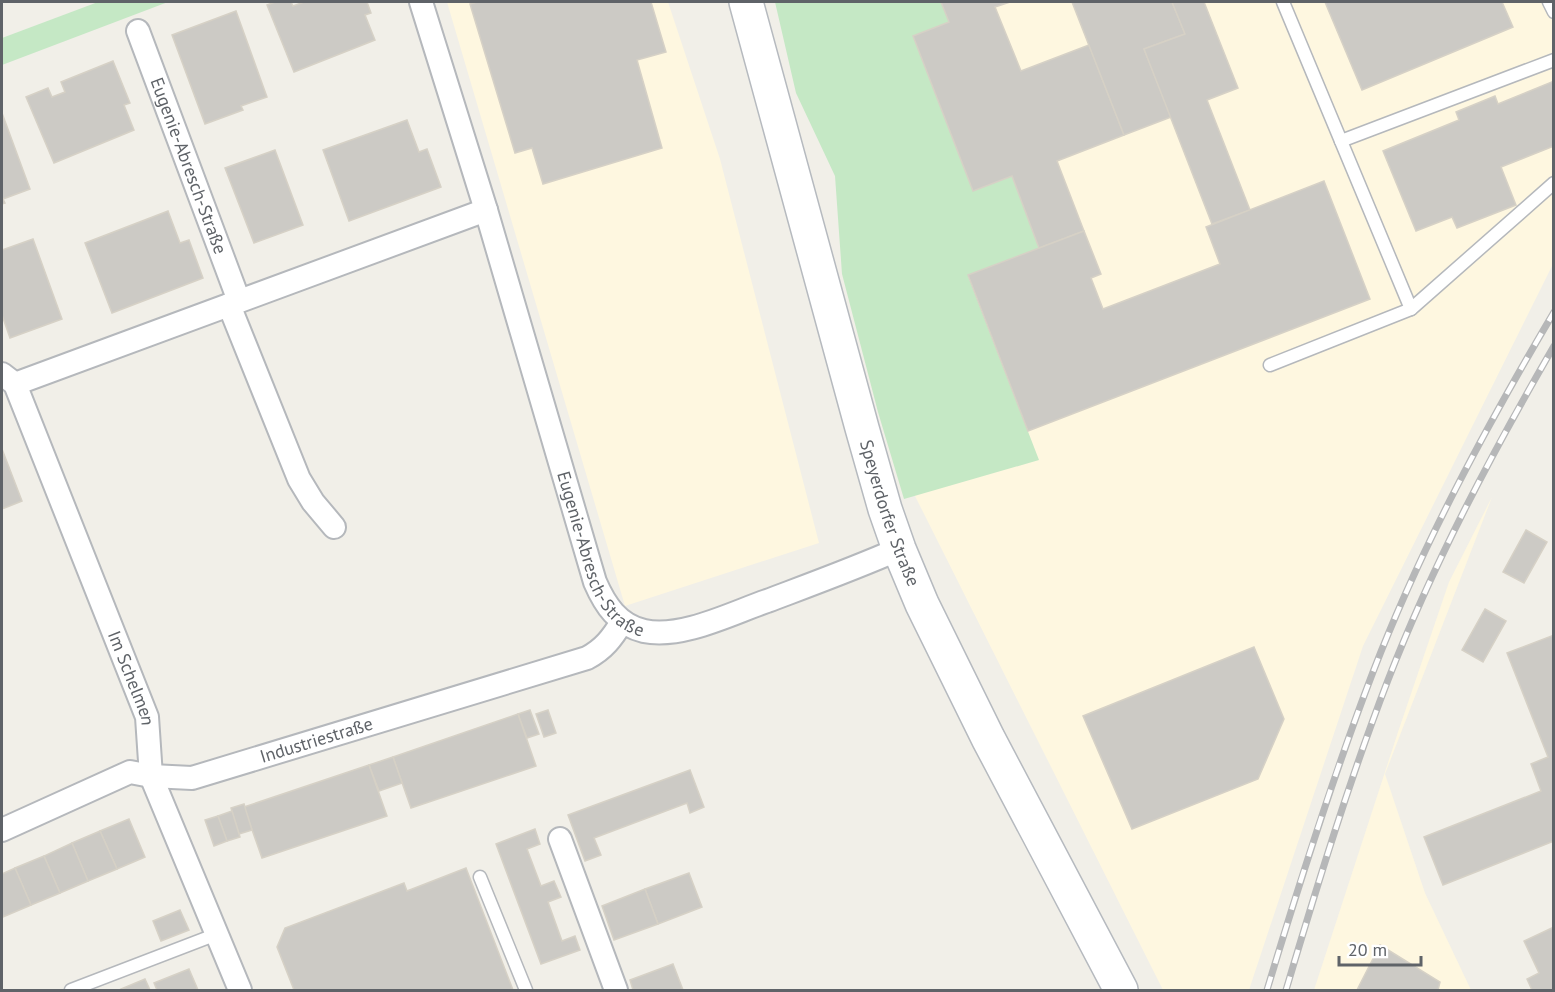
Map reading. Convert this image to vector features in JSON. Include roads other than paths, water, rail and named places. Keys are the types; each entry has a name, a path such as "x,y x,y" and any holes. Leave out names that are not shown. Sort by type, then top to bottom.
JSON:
{"street":[{"name":"Eugenie-Abresch-Straße","path":"421,2 486,210 595,582 604,603 622,622 642,630 659,633 688,628 832,577 899,549"},
{"name":"Speyerdorfer Straße","path":"746,2 885,509 899,549 922,604 993,748 1121,990"},
{"name":"Eugenie-Abresch-Straße","path":"138,32 298,479 334,527"},
{"path":"8,379 234,303 486,210"},
{"name":"Im Schelmen","path":"8,379 147,717 151,776 240,990"},
{"name":"Industriestraße","path":"2,830 130,772 151,776 192,778 587,658 600,651 612,639 622,622"},
{"path":"561,839 616,990"}],"lane":[{"path":"1283,2 1411,309"},
{"path":"1550,2 1554,12"},
{"path":"1341,141 1554,60"},
{"path":"1270,365 1411,309 1554,183"},
{"path":"480,877 526,990"},
{"path":"71,990 217,934"}],"railway":[{"path":"1267,990 1330,790 1392,625 1456,488 1554,312"},
{"path":"1286,990 1347,795 1388,680 1444,552 1508,427 1554,346"}]}
